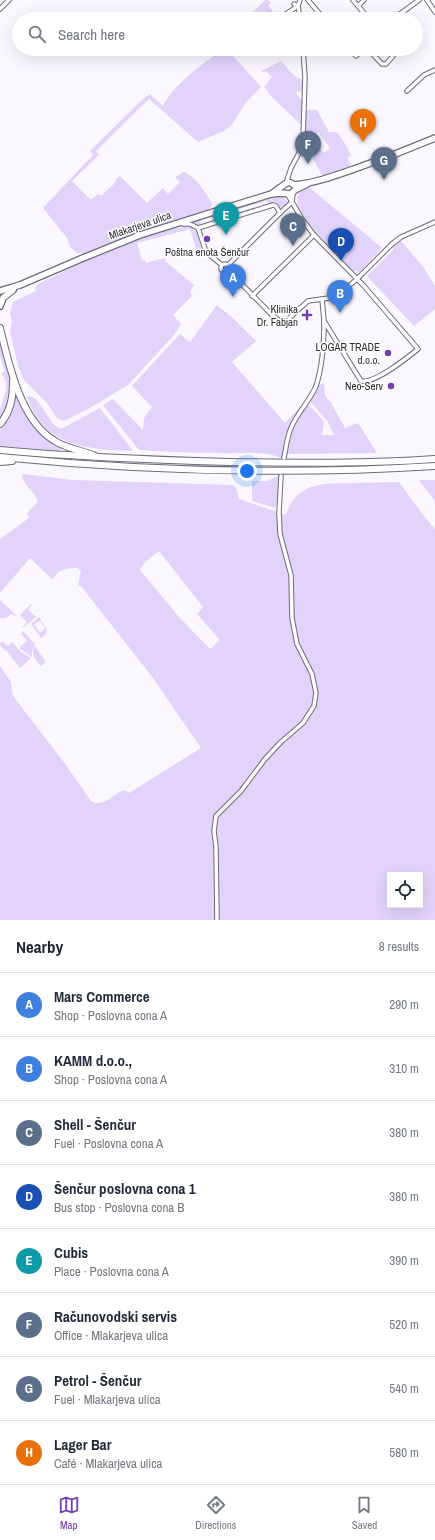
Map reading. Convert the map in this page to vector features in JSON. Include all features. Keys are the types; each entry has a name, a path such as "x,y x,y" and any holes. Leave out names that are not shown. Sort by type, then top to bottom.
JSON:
{"highway":[{"path":"0,328 14,377 30,417 42,431 60,444 71,449 88,453 98,458"},
{"path":"0,424 12,402 14,377"},
{"path":"0,450 98,458 269,463 322,463 435,459"},
{"path":"0,458 120,466 230,470 325,470 435,466"},
{"path":"0,462 8,462 19,459"}],"main road":[{"path":"289,188 307,184 383,159 435,138"},
{"name":"Mlakarjeva ulica","path":"20,285 164,226 289,188"},
{"path":"0,292 20,285"},
{"path":"0,302 5,296 20,285"}],"street":[{"path":"0,9 10,0"},
{"path":"287,12 300,0"},
{"path":"308,0 318,12"},
{"path":"353,0 363,12"},
{"path":"358,6 364,0"},
{"path":"403,12 420,0"},
{"path":"433,0 428,2 435,12"},
{"path":"296,5 298,12"},
{"path":"304,56 305,77 303,139 299,153 289,172 289,188 292,202 314,235 381,305 418,349 375,378 365,382 361,381 324,321"},
{"path":"375,56 382,64 386,64 393,56"},
{"path":"407,91 424,75 435,70"},
{"path":"292,202 280,212 228,265 228,270 252,296 272,315 280,320 290,318 308,301 336,298 357,280 392,244 401,237 435,222"},
{"path":"164,226 187,223 198,228 273,204 280,212"},
{"path":"198,228 206,252 222,265 228,265"},
{"path":"252,296 314,235"},
{"path":"222,265 222,270 225,272 228,270"},
{"path":"284,458 291,427 308,402 318,378 322,356 324,321 322,300"},
{"path":"217,920 216,848 214,831 216,816 241,791 280,742 303,723 314,706 316,694 312,674 297,644 292,618 291,575 280,534 279,512 281,476"}],"shaded area":[{"path":"265,0 268,0 271,3 268,6 273,11 272,12 253,12"},
{"path":"214,56 233,56 261,87 246,102 231,126 226,130 198,142 149,99 96,151 99,155 72,181 91,200 98,194 101,196 116,182 115,180 120,176 147,203 163,188 168,194 180,182 175,177 184,172 200,185 212,203 211,207 205,211 152,228 84,253 77,253 70,247 67,238 43,208 93,155 90,151 143,99 150,94 163,106 182,81"},
{"path":"281,61 294,75 300,79 303,79 303,94 299,91 296,93 300,99 303,98 302,126 269,94 264,87 272,77 266,71 264,73 261,71"},
{"path":"317,110 329,132 337,132 346,145 351,156 347,158 351,164 348,168 323,176 312,158 314,156 307,139 305,111","holes":["318,132 330,148 324,153 312,137"]},
{"path":"306,188 310,188 382,248 360,272 353,271 320,237 304,217 297,200 300,192"},
{"path":"274,196 281,196 289,203 281,208 275,203 268,204 267,201 200,220 201,224 198,225 194,222 187,221"},
{"path":"190,226 194,231 196,231 203,253 198,255 190,229 137,243 142,261 145,260 146,263 165,258 166,262 194,285 190,291 192,296 173,315 181,324 174,335 128,385 88,409 64,421 57,418 47,403 23,379 18,366 10,332 12,322 10,313 13,302 36,291 35,288 37,285 42,282 116,246 157,232"},
{"path":"401,241 424,268 435,286 435,309 414,326 367,276 394,249 392,247"},
{"path":"217,305 234,319 256,341 232,362 285,423 300,407 301,408 289,428 281,458 260,453 190,453 139,450 103,405 113,399 143,430 144,418 152,407 132,386 180,334 190,342"},
{"path":"0,341 9,371 11,394 7,410 0,422 0,412 6,383 1,373 5,372 0,356"},
{"path":"324,383 325,395 345,428 358,423 377,453 286,454 291,431 308,404 324,421 322,435 334,435 328,422 310,401 319,385"},
{"path":"15,391 33,424 52,443 61,448 60,451 0,446 0,430 13,409"},
{"path":"29,396 36,399 54,425 59,428 63,428 100,408 133,451 86,447 74,444 53,434 36,416 27,397"},
{"path":"22,474 73,480 233,485 236,488 239,499 277,512 278,522 280,523 280,515 286,514 291,503 298,495 314,486 333,483 399,482 435,529 435,920 0,920 0,666 11,682 12,693 16,700 66,765 91,801 95,803 104,802 121,791 125,790 129,793 201,748 153,678 82,587 78,585 81,572 78,568 60,571 53,580 30,558 0,593 0,539 29,518 27,513 38,502 35,495 24,482","holes":["159,551 203,607 197,614 219,639 219,641 211,648 209,648 179,617 140,570 145,562"]},
{"path":"280,476 275,508 252,501 252,481 268,481"},
{"path":"419,480 435,480 435,501"},
{"path":"0,600 16,615 15,616 11,614 6,618 0,618"},
{"path":"31,604 32,605 28,610 36,617 23,628 27,622 20,615"},
{"path":"39,617 47,630 45,635 41,638 31,624","holes":["40,621 45,628 40,633 34,624"]},
{"path":"23,631 35,644 32,651 32,657 19,648 27,641 21,634"},
{"path":"3,641 8,646 12,642 21,652 31,658 20,668 6,650 5,651 0,645"},
{"path":"35,646 46,662 41,666 33,654"}],"place":[{"name":"Lager Bar","path":"363,142"},
{"name":"Računovodski servis","path":"308,164"},
{"name":"Petrol - Šenčur","path":"384,180"},
{"name":"Cubis","path":"226,235"},
{"name":"Poštna enota Šenčur","path":"207,239"},
{"name":"Shell - Šenčur","path":"293,246"},
{"name":"Šenčur poslovna cona 1","path":"341,261"},
{"name":"Mars Commerce","path":"233,297"},
{"name":"KAMM d.o.o.,","path":"340,313"},
{"name":"Klinika Dr. Fabjan","path":"307,315"},
{"name":"LOGAR TRADE d.o.o.","path":"388,353"},
{"name":"Neo-Serv","path":"391,386"}]}
